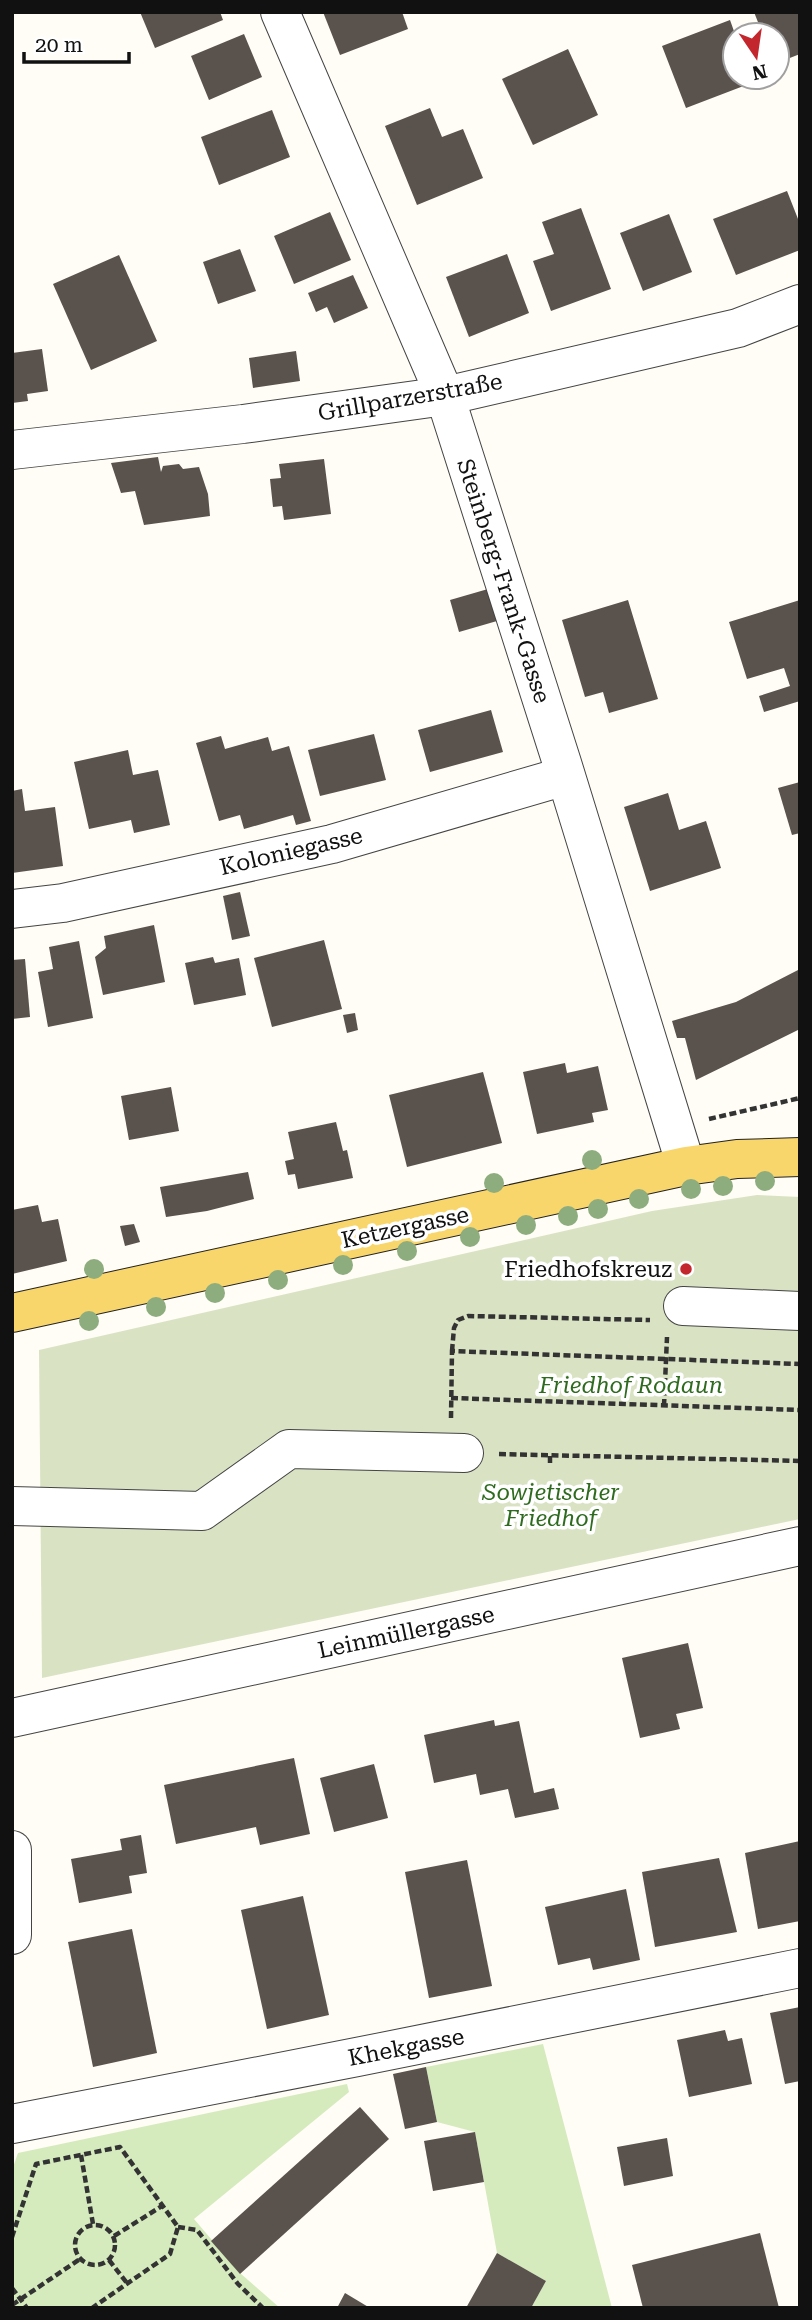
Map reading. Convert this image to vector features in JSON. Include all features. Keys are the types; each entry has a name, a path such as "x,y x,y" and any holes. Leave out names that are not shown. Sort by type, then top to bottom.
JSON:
{"main road":[{"name":"Ketzergasse","path":"12,1313 686,1166 737,1159 800,1157"}],"street":[{"name":"Steinberg-Frank-Gasse","path":"280,12 445,396 686,1166"},
{"name":"Grillparzerstraße","path":"12,450 243,424 445,396 738,328 800,303"},
{"name":"Koloniegasse","path":"12,909 63,904 332,844 565,776"},
{"path":"676,1313 800,1311"},
{"path":"12,1506 202,1511 289,1449 457,1453"},
{"name":"Leinmüllergasse","path":"12,1718 800,1546"},
{"path":"12,1850 12,1935"},
{"name":"Khekgasse","path":"12,2124 800,1968"}],"path":[{"path":"674,1127 800,1098"},
{"path":"664,1406 666,1359 676,1313 468,1316 458,1320 454,1328 451,1398 457,1453 800,1461"},
{"path":"452,1351 800,1364"},
{"path":"451,1398 800,1410"},
{"path":"550,1455 550,1463"},
{"path":"12,2237 36,2164 120,2147 178,2227 197,2230 238,2284 263,2308"},
{"path":"80,2155 93,2224"},
{"path":"114,2236 162,2206"},
{"path":"93,2224 105,2227 114,2236 115,2249 109,2260 99,2265 80,2259 75,2249 75,2238 82,2228 93,2224"},
{"path":"92,2308 170,2255 178,2227"},
{"path":"12,2305 80,2259"},
{"path":"109,2260 127,2283"},
{"path":"12,2288 27,2308"}],"green space":[{"name":"Friedhof Rodaun","path":"757,1195 800,1197 800,1519 42,1678 39,1350 652,1211"},
{"path":"543,2044 612,2308 531,2308 546,2281 497,2253 475,2132 437,2122 426,2067"},
{"path":"347,2084 349,2092 194,2219 240,2273 280,2308 12,2308 12,2170 18,2153"}],"building":[{"path":"140,12 220,12 223,20 155,48"},
{"path":"323,12 402,12 408,29 340,55"},
{"path":"754,12 800,12 800,54 791,58 791,21 758,21"},
{"path":"721,23 721,91 730,91 686,108 662,46"},
{"path":"244,34 262,77 209,100 191,56"},
{"path":"568,49 598,115 533,145 502,79"},
{"path":"430,108 442,137 463,129 483,178 417,205 385,126"},
{"path":"272,110 290,157 219,185 201,137"},
{"path":"787,191 800,224 800,250 736,275 713,219"},
{"path":"581,208 611,289 551,311 533,261 554,254 542,222"},
{"path":"330,212 351,260 294,284 274,236"},
{"path":"669,214 692,272 643,291 620,233"},
{"path":"240,249 256,291 218,304 203,262"},
{"path":"507,254 529,313 469,337 446,277"},
{"path":"119,255 157,341 91,370 53,284"},
{"path":"353,275 368,308 334,323 327,307 316,312 308,293"},
{"path":"42,349 48,391 27,394 28,401 12,403 12,353"},
{"path":"296,351 300,381 253,388 249,358"},
{"path":"158,457 161,472 163,466 179,464 183,469 199,467 208,494 210,516 144,525 135,491 121,493 111,463"},
{"path":"324,459 331,514 284,520 282,506 273,507 270,479 281,478 279,464"},
{"path":"488,589 497,621 459,632 450,600"},
{"path":"628,600 658,699 609,713 603,692 585,697 562,620"},
{"path":"800,600 800,701 764,712 759,696 790,686 784,668 747,679 729,622"},
{"path":"491,710 503,752 430,772 418,730"},
{"path":"374,734 386,780 320,796 308,750"},
{"path":"221,736 225,749 268,737 272,751 289,746 311,821 296,825 293,815 244,829 240,815 219,821 196,743"},
{"path":"128,750 133,775 158,770 170,825 134,833 131,820 89,829 74,762"},
{"path":"800,782 800,833 792,835 778,788"},
{"path":"22,789 25,811 55,807 63,866 12,873 12,791"},
{"path":"668,793 679,830 706,821 721,868 650,891 624,807"},
{"path":"240,892 250,936 232,940 223,896"},
{"path":"154,925 165,982 103,995 95,957 106,948 104,936"},
{"path":"324,940 342,1009 272,1027 254,958"},
{"path":"79,941 93,1018 48,1027 38,972 53,969 49,947"},
{"path":"213,957 215,963 239,958 246,995 194,1005 185,963"},
{"path":"25,959 30,1017 12,1019 12,960"},
{"path":"800,969 800,1029 696,1080 685,1038 677,1038 672,1021 736,1002"},
{"path":"355,1013 358,1030 347,1033 343,1015"},
{"path":"565,1063 567,1073 598,1066 608,1110 592,1113 594,1122 537,1134 523,1072"},
{"path":"483,1072 502,1143 407,1167 389,1095"},
{"path":"171,1087 179,1131 129,1140 121,1096"},
{"path":"336,1122 343,1151 347,1150 353,1178 298,1189 295,1174 288,1175 285,1161 294,1159 288,1132"},
{"path":"248,1172 254,1199 207,1211 166,1217 160,1187"},
{"path":"38,1205 42,1222 58,1219 67,1261 12,1274 12,1210"},
{"path":"134,1224 140,1242 125,1246 120,1226"},
{"path":"688,1643 703,1708 676,1714 680,1729 640,1738 622,1658"},
{"path":"494,1720 495,1726 519,1721 534,1793 554,1788 559,1809 515,1818 508,1789 480,1795 476,1774 434,1783 424,1735"},
{"path":"294,1758 310,1834 260,1845 256,1827 176,1844 164,1785"},
{"path":"374,1764 388,1818 334,1832 320,1778"},
{"path":"141,1835 147,1873 129,1876 132,1893 79,1903 71,1859 122,1850 120,1839"},
{"path":"800,1841 800,1921 758,1929 745,1853"},
{"path":"719,1858 737,1932 655,1947 642,1872"},
{"path":"467,1860 492,1986 429,1998 405,1872"},
{"path":"626,1889 640,1960 593,1970 590,1958 558,1965 545,1907"},
{"path":"303,1896 329,2015 267,2029 241,1910"},
{"path":"132,1929 157,2053 93,2067 68,1942"},
{"path":"800,2007 800,2081 785,2084 770,2013"},
{"path":"725,2030 728,2041 742,2038 752,2084 689,2097 677,2040"},
{"path":"426,2067 437,2122 405,2129 393,2074"},
{"path":"360,2107 389,2139 240,2274 211,2241"},
{"path":"475,2132 484,2182 433,2191 424,2141"},
{"path":"667,2138 673,2176 624,2186 617,2147"},
{"path":"760,2233 779,2308 643,2308 632,2265"},
{"path":"497,2253 546,2281 531,2308 466,2308"},
{"path":"345,2293 370,2308 337,2308"}],"place":[{"name":"Friedhofskreuz","path":"686,1269"}],"park label":[{"name":"Sowjetischer Friedhof","path":"551,1505"}]}
